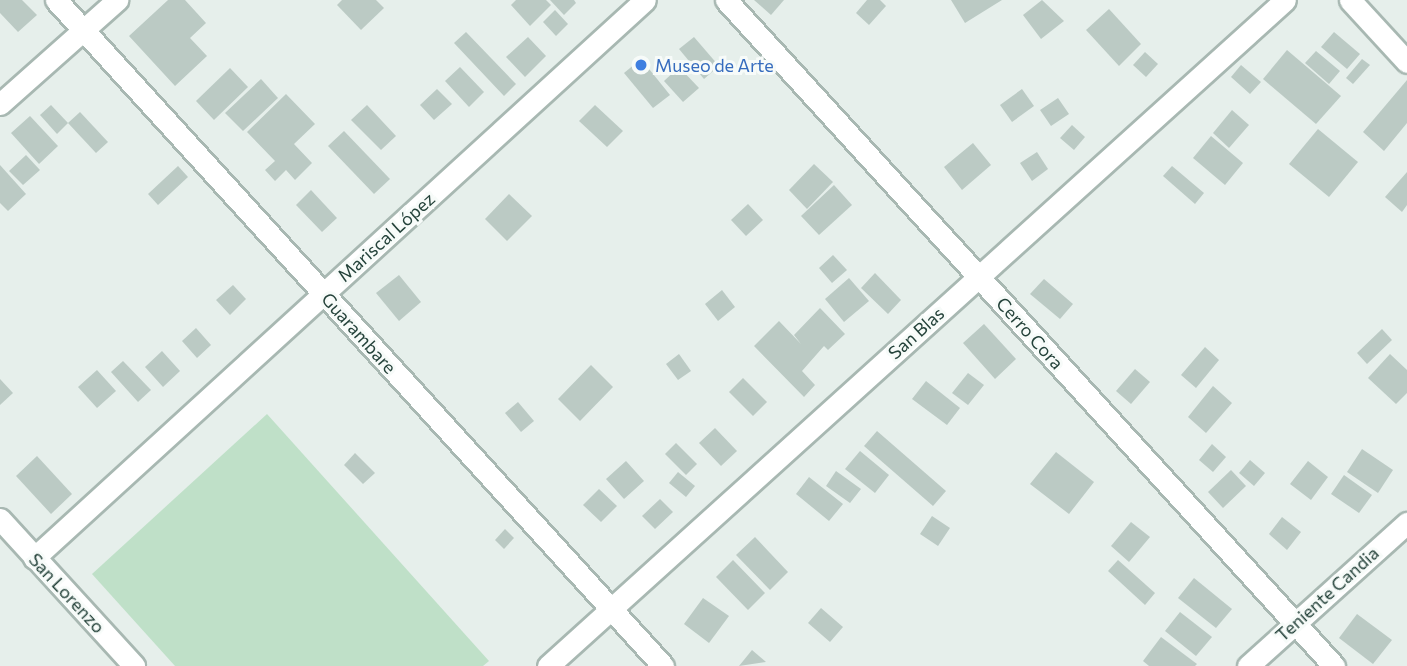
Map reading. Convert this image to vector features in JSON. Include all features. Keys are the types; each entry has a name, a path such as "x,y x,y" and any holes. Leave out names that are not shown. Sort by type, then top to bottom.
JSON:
{"street":[{"name":"Guarambare","path":"56,0 663,666"},
{"path":"0,104 117,0"},
{"name":"Mariscal López","path":"34,558 645,0"},
{"name":"Cerro Cora","path":"726,0 1334,666"},
{"name":"San Blas","path":"548,666 1285,0"},
{"path":"1350,0 1407,62"},
{"name":"San Lorenzo","path":"0,519 134,666"},
{"name":"Teniente Candia","path":"1248,666 1407,523"}],"green space":[{"path":"267,414 489,661 483,666 175,666 92,574"}],"building":[{"path":"0,0 22,0 37,15 18,32 0,13"},
{"path":"168,0 185,0 206,23 190,38 207,56 175,86 129,36"},
{"path":"342,0 376,0 384,8 361,30 337,5"},
{"path":"516,0 546,0 551,5 530,26 511,5"},
{"path":"550,0 574,0 576,3 564,15"},
{"path":"754,0 784,0 771,15"},
{"path":"867,0 880,0 886,6 869,25 856,13"},
{"path":"951,0 1002,0 965,23"},
{"path":"1042,0 1064,21 1041,39 1023,15"},
{"path":"1109,9 1141,44 1119,66 1086,30"},
{"path":"555,10 568,24 556,36 543,22"},
{"path":"466,32 516,84 504,96 454,43"},
{"path":"1334,32 1360,54 1347,69 1321,47"},
{"path":"528,37 546,56 525,77 506,57"},
{"path":"694,37 719,66 704,79 679,49"},
{"path":"1287,50 1341,96 1316,124 1263,79"},
{"path":"1316,51 1340,71 1329,84 1305,63"},
{"path":"1145,52 1158,64 1146,77 1133,65"},
{"path":"641,59 670,95 653,108 624,73"},
{"path":"1362,59 1370,65 1353,84 1346,78"},
{"path":"1241,65 1261,82 1250,94 1231,77"},
{"path":"460,67 484,92 469,107 445,81"},
{"path":"679,67 699,88 683,102 664,81"},
{"path":"230,68 248,87 214,120 196,101"},
{"path":"261,79 278,98 243,131 225,113"},
{"path":"1407,80 1407,123 1384,151 1363,132"},
{"path":"437,89 452,104 434,120 420,105"},
{"path":"1022,89 1034,106 1012,122 1000,105"},
{"path":"286,94 315,124 294,144 312,163 295,180 286,170 275,181 265,170 275,161 247,132"},
{"path":"1058,98 1069,114 1051,126 1040,110"},
{"path":"51,105 68,123 57,134 40,115"},
{"path":"367,105 396,136 381,150 351,120"},
{"path":"595,105 623,131 607,147 579,121"},
{"path":"1232,110 1249,125 1229,148 1213,133"},
{"path":"80,112 108,142 96,153 68,123"},
{"path":"30,116 58,146 39,164 11,133"},
{"path":"1072,125 1085,137 1074,150 1060,138"},
{"path":"1318,129 1358,162 1329,197 1289,164"},
{"path":"344,131 390,179 374,194 328,146"},
{"path":"1211,136 1243,163 1225,185 1193,158"},
{"path":"973,143 991,165 962,190 944,167"},
{"path":"1037,152 1048,169 1032,181 1020,163"},
{"path":"26,155 40,170 23,185 9,171"},
{"path":"814,164 833,182 807,209 789,190"},
{"path":"0,165 26,194 8,211 0,203"},
{"path":"178,166 188,177 158,205 148,194"},
{"path":"1172,166 1204,193 1195,204 1163,176"},
{"path":"1407,172 1407,205 1402,212 1385,197"},
{"path":"834,185 852,205 819,235 801,216"},
{"path":"311,190 337,218 322,232 296,205"},
{"path":"509,194 532,216 507,241 485,219"},
{"path":"748,204 763,220 746,236 731,220"},
{"path":"833,255 847,270 832,283 819,268"},
{"path":"875,273 901,300 888,314 861,288"},
{"path":"399,275 421,302 399,321 376,293"},
{"path":"849,278 869,301 844,322 825,299"},
{"path":"1044,279 1073,304 1060,319 1030,294"},
{"path":"233,285 246,299 230,315 216,300"},
{"path":"722,290 735,307 718,321 705,304"},
{"path":"820,308 845,334 828,350 824,346 802,371 815,385 804,397 754,346 779,321 801,344 794,335"},
{"path":"984,324 1016,359 995,379 963,343"},
{"path":"196,328 211,345 197,358 182,341"},
{"path":"1382,329 1392,340 1367,364 1357,353"},
{"path":"1205,347 1219,360 1196,388 1181,375"},
{"path":"162,351 180,371 163,387 145,367"},
{"path":"679,354 691,371 678,380 666,364"},
{"path":"1390,354 1407,370 1407,393 1396,404 1368,378"},
{"path":"123,361 151,390 138,402 111,372"},
{"path":"591,365 613,387 580,421 558,399"},
{"path":"1135,369 1150,382 1131,404 1116,391"},
{"path":"97,370 116,391 97,408 78,387"},
{"path":"968,373 984,385 968,405 952,393"},
{"path":"743,378 767,402 753,416 729,392"},
{"path":"0,379 13,393 0,405"},
{"path":"926,381 960,408 947,425 912,399"},
{"path":"1213,386 1232,403 1206,433 1188,417"},
{"path":"518,402 534,421 521,432 505,413"},
{"path":"715,428 737,451 721,466 699,443"},
{"path":"877,431 946,491 933,506 864,446"},
{"path":"676,443 697,464 686,475 665,454"},
{"path":"1212,444 1226,457 1213,472 1199,460"},
{"path":"1362,449 1393,470 1378,493 1347,472"},
{"path":"860,451 889,475 875,493 845,469"},
{"path":"1056,452 1094,482 1069,514 1030,484"},
{"path":"355,453 375,473 363,484 344,465"},
{"path":"37,456 72,494 51,514 16,476"},
{"path":"1250,460 1265,473 1254,486 1239,473"},
{"path":"626,461 644,481 624,499 606,479"},
{"path":"1308,461 1328,477 1311,500 1290,484"},
{"path":"1231,470 1246,486 1223,508 1208,492"},
{"path":"836,471 861,489 850,503 826,486"},
{"path":"678,472 695,486 686,497 669,483"},
{"path":"1344,475 1372,495 1359,513 1331,494"},
{"path":"809,477 843,504 829,521 796,494"},
{"path":"599,489 617,506 601,522 583,505"},
{"path":"660,499 673,512 655,529 642,516"},
{"path":"932,516 950,528 938,546 920,534"},
{"path":"1282,517 1301,532 1287,550 1269,534"},
{"path":"1131,522 1150,537 1129,562 1111,546"},
{"path":"505,529 514,538 504,549 495,540"},
{"path":"755,537 788,572 770,590 736,555"},
{"path":"733,560 765,593 748,610 716,577"},
{"path":"1118,560 1155,593 1145,605 1108,571"},
{"path":"1194,578 1232,609 1216,628 1178,598"},
{"path":"703,598 729,616 709,643 684,624"},
{"path":"821,608 843,627 830,642 808,623"},
{"path":"1180,612 1212,637 1196,656 1165,631"},
{"path":"1357,614 1392,640 1373,664 1339,638"},
{"path":"1161,637 1197,664 1149,666 1143,661"},
{"path":"752,650 766,662 739,666"}],"place":[{"name":"Museo de Arte","path":"641,65"}]}
